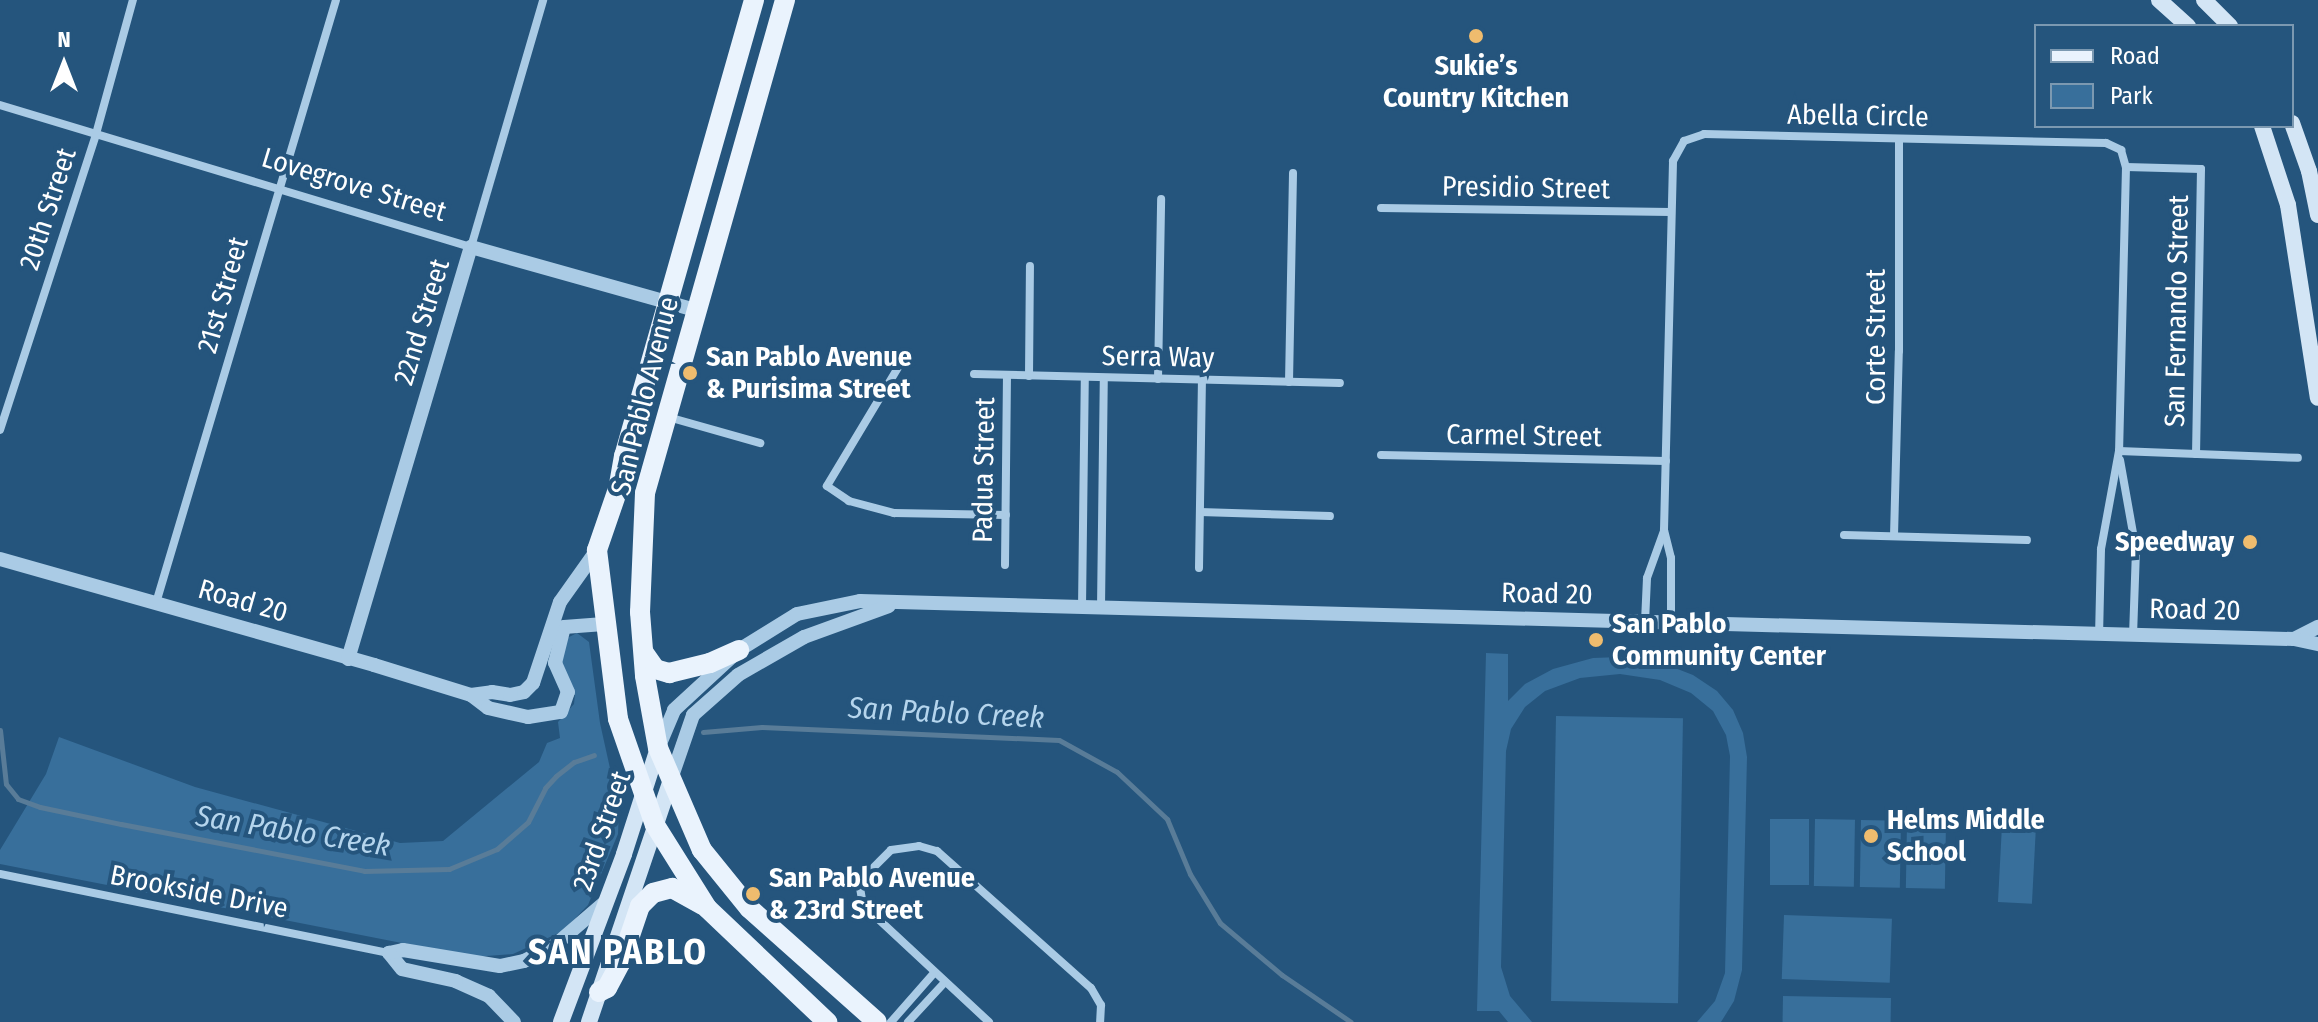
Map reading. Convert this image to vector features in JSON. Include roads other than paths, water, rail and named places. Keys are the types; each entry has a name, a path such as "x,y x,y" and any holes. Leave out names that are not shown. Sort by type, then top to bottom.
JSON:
{"main road":[{"name":"San Pablo Avenue","path":"754,0 624,456 618,489 597,550 618,719 655,825 707,908 827,1022"},
{"name":"San Pablo Avenue","path":"785,0 645,493 640,557 644,653 658,748 702,850 744,902 877,1022"},
{"path":"2159,0 2186,24"},
{"path":"2204,0 2228,24"},
{"path":"2263,128 2288,205 2318,398"},
{"path":"2294,128 2309,171 2318,215"},
{"path":"644,653 655,669 669,673 710,663 739,650"},
{"name":"23rd Street","path":"561,1022 658,748"},
{"name":"23rd Street","path":"589,1022 671,780"},
{"path":"599,992 607,988 621,962 640,906 653,893 672,888 707,908"}],"street":[{"name":"20th Street","path":"0,430 96,134 133,0"},
{"name":"21st Street","path":"156,603 336,0"},
{"name":"22nd Street","path":"348,659 543,0"},
{"name":"Lovegrove Street","path":"0,105 471,247 695,310"},
{"name":"Abella Circle","path":"1671,622 1671,558 1664,530 1671,212 1673,161 1684,141 1704,134 2106,143 2121,150 2126,167"},
{"name":"Corte Street","path":"1894,536 1899,351 1899,139"},
{"name":"San Fernando Street","path":"2126,167 2201,169 2196,454"},
{"path":"2126,167 2119,451 2127,513 2136,550 2133,635"},
{"path":"1289,382 1293,173"},
{"path":"1158,379 1161,199"},
{"name":"Presidio Street","path":"1381,208 1671,212"},
{"path":"1029,376 1030,266"},
{"path":"902,361 827,486 871,509 1006,515"},
{"name":"Serra Way","path":"974,374 1340,383"},
{"name":"Padua Street","path":"1005,565 1007,375"},
{"path":"1082,608 1085,378"},
{"path":"1101,609 1104,378"},
{"path":"1199,568 1202,381"},
{"path":"667,417 760,443"},
{"path":"2119,451 2298,458"},
{"path":"2099,634 2101,549 2119,451"},
{"name":"Carmel Street","path":"1381,455 1666,461"},
{"path":"1084,485 1103,485"},
{"path":"1200,512 1330,516"},
{"name":"Abella Circle","path":"1645,622 1647,578 1664,530"},
{"path":"1844,535 2027,540"},
{"name":"Road 20","path":"471,695 492,692 510,695 524,692 533,683 560,602 597,550"},
{"name":"Road 20","path":"0,559 471,695 488,708 528,717 561,712 568,692 555,663 564,627 604,624"},
{"name":"Road 20","path":"658,748 674,710 739,650 797,614 860,601 2294,639 2318,644"},
{"name":"Road 20","path":"671,780 693,715 738,675 804,637 894,604"},
{"name":"Road 20","path":"2294,639 2318,627"},
{"path":"989,1022 863,905 860,888 864,877 896,848 926,847 945,857 1091,988 1101,1005 1100,1022"},
{"name":"Brookside Drive","path":"0,874 389,953"},
{"path":"514,1022 489,996 456,981 402,969 389,953 403,950 500,966 524,961 554,946 604,903"},
{"path":"891,1022 934,973"},
{"path":"908,1022 945,982"}],"waterway":[{"name":"San Pablo Creek","path":"703,732 762,727 1059,740 1117,772 1167,819 1190,874 1220,923 1282,975 1351,1022"},
{"name":"San Pablo Creek","path":"0,730 6,784 18,799 40,807 121,824 364,871 449,869 497,849 528,822 545,788 556,776 574,762 594,755"}],"place":[{"name":"Sukie’s Country Kitchen","path":"1476,36"},
{"name":"San Pablo Avenue & Purisima Street","path":"690,373"},
{"name":"Speedway","path":"2250,542"},
{"name":"San Pablo Community Center","path":"1596,640"},
{"name":"Helms Middle School","path":"1871,836"},
{"name":"San Pablo Avenue & 23rd Street","path":"753,894"}],"district":[{"name":"SAN PABLO","path":"618,953"}]}
